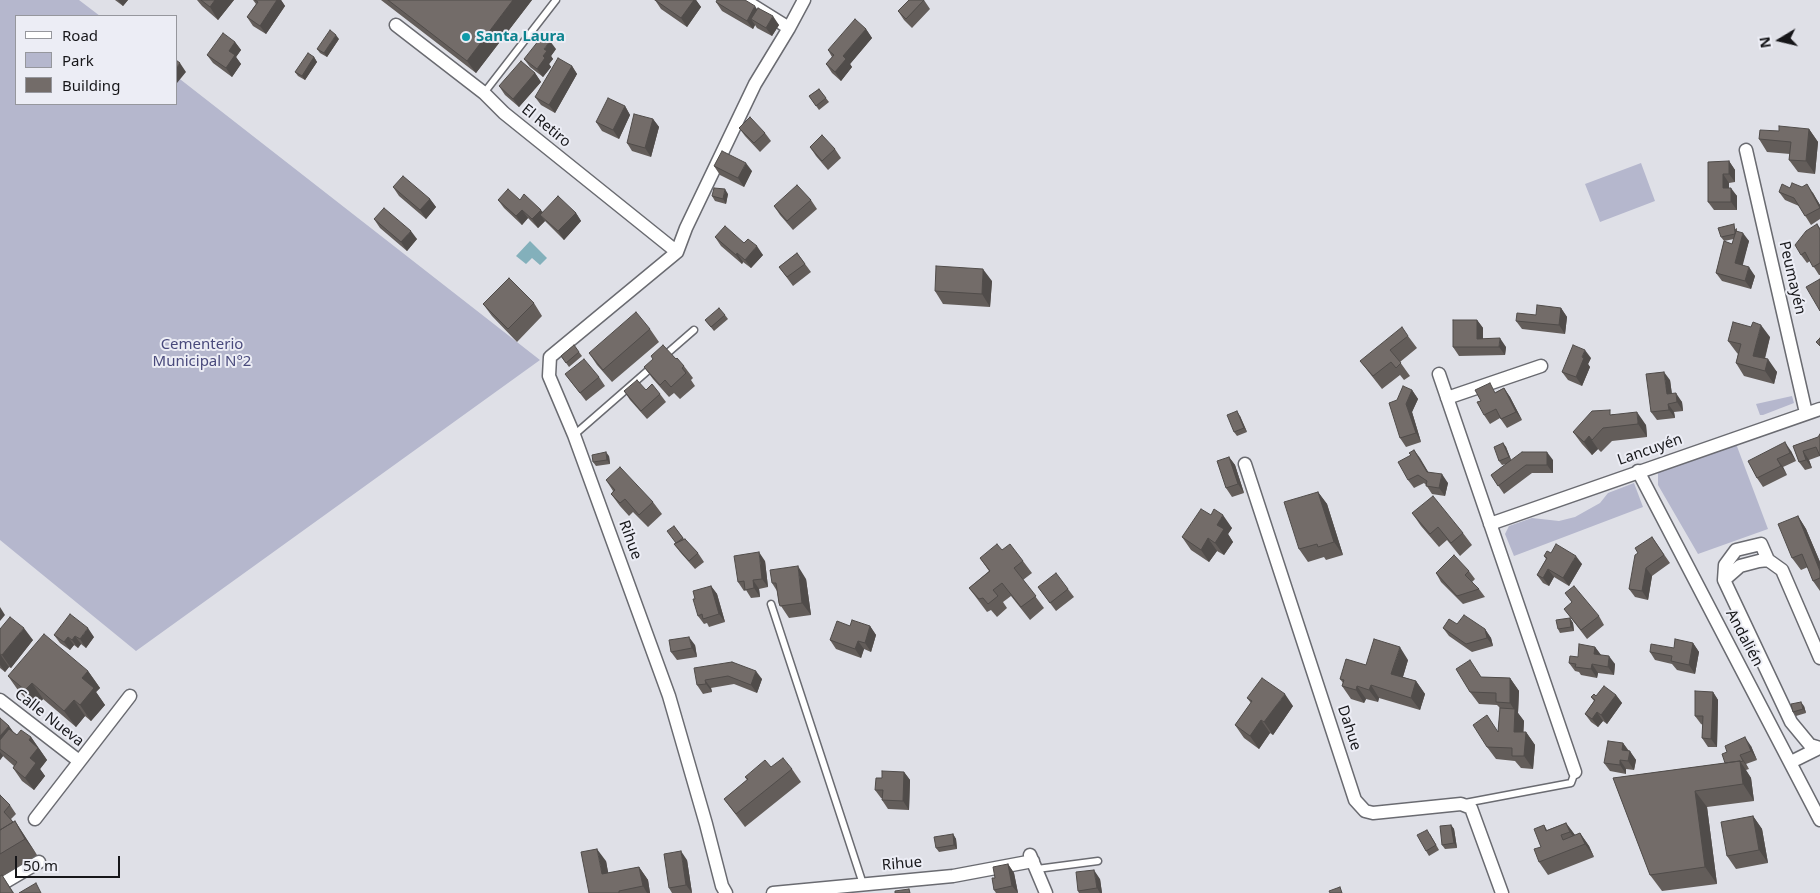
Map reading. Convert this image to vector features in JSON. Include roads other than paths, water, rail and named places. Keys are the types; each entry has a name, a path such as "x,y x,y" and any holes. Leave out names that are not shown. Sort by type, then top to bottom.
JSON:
{"street":[{"path":"744,0 789,28"},
{"path":"677,252 686,228 755,84 804,0"},
{"name":"El Retiro","path":"396,25 484,93 504,113 677,252"},
{"name":"Peumayén","path":"1746,150 1806,413"},
{"name":"Rihue","path":"677,252 550,357 549,376 574,435 669,696 722,886 726,893"},
{"path":"1447,398 1541,366"},
{"path":"1439,374 1574,772"},
{"name":"Lancuyén","path":"1490,524 1820,408"},
{"name":"Dahue","path":"1245,464 1355,800 1365,811 1373,813 1461,804"},
{"name":"Andalién","path":"1638,471 1818,813"},
{"path":"1820,658 1782,570 1768,560 1761,544 1736,550 1725,566 1724,580 1791,722 1810,745 1820,748"},
{"name":"Calle Nueva","path":"35,819 130,696"},
{"name":"Calle Nueva","path":"0,700 79,761"},
{"path":"1790,762 1820,748"},
{"path":"1461,804 1470,808 1476,820 1502,893"},
{"path":"0,886 39,862"},
{"path":"1034,862 1046,893"},
{"name":"Rihue","path":"773,893 953,876 1034,862"}],"lane":[{"path":"484,93 556,0"},
{"path":"574,435 694,330"},
{"path":"771,604 862,884"},
{"path":"1461,804 1571,784 1574,772"},
{"path":"1034,862 1098,861"}],"place":[{"name":"Santa Laura","path":"466,37"}],"park label":[{"name":"Cementerio Municipal N°2","path":"202,354"}]}
